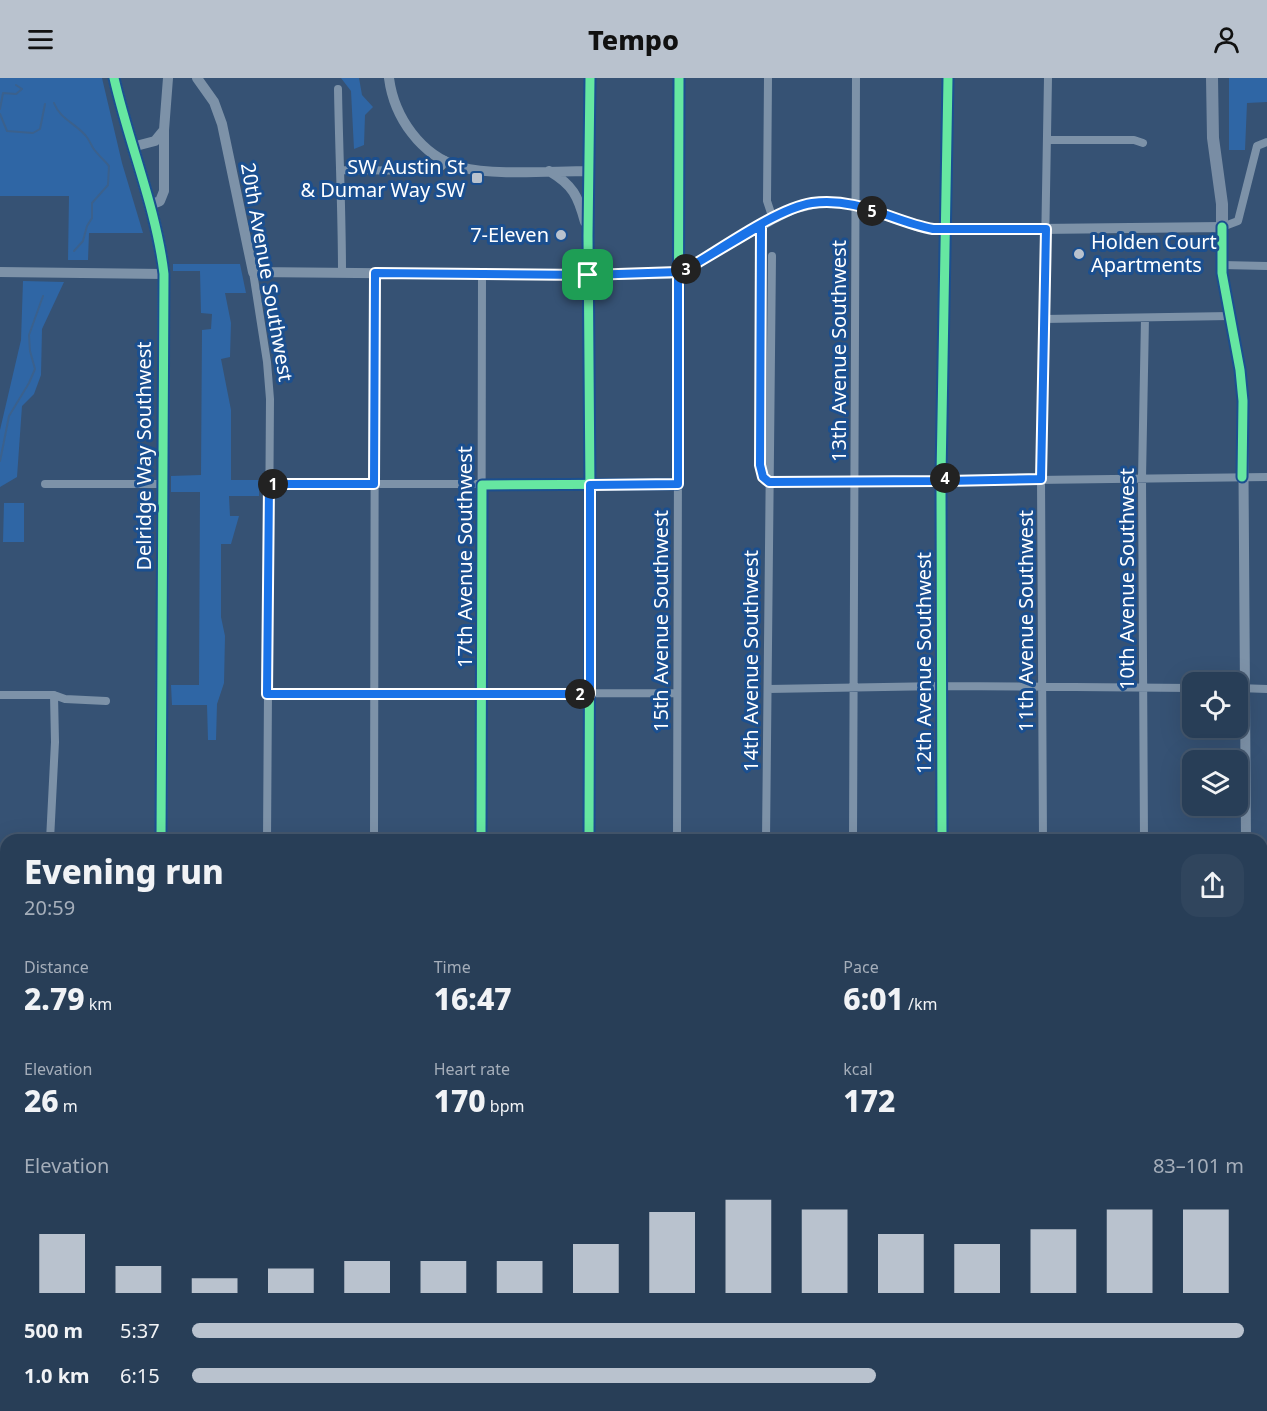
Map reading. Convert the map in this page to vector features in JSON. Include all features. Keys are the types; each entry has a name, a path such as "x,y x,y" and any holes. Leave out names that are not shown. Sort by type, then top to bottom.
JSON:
{"main road":[{"name":"Delridge Way Southwest","path":"114,78 158,236 164,274 161,834"},
{"path":"1212,78 1212,138 1222,204 1222,227"}],"street":[{"path":"150,205 159,201 164,191 164,130 168,78"},
{"name":"20th Avenue Southwest","path":"197,78 214,102 222,124 253,272 269,379 267,834"},
{"path":"389,78 403,122 426,148 460,167 495,171 588,171"},
{"path":"589,834 588,171 590,78"},
{"name":"15th Avenue Southwest","path":"676,834 680,78"},
{"path":"768,78 767,201 773,219"},
{"name":"13th Avenue Southwest","path":"853,834 856,78"},
{"name":"12th Avenue Southwest","path":"942,834 941,481 948,78"},
{"name":"11th Avenue Southwest","path":"1043,834 1041,479 1048,78"},
{"path":"338,89 342,273"},
{"path":"132,147 155,141 164,130"},
{"path":"1047,140 1134,140 1143,143"},
{"path":"253,272 588,275 678,272 761,225 793,209 812,203 836,202 856,205 920,227 946,230 1222,227 1238,221 1256,149 1262,143 1267,142"},
{"path":"341,170 435,171 446,160"},
{"path":"548,171 561,178 576,194 588,236"},
{"name":"14th Avenue Southwest","path":"761,225 760,465 763,477 769,482"},
{"path":"1222,227 1222,265 1243,401 1241,672"},
{"name":"14th Avenue Southwest","path":"766,834 772,256"},
{"path":"1222,265 1267,266"},
{"path":"0,272 164,274"},
{"path":"374,834 375,273"},
{"name":"17th Avenue Southwest","path":"481,834 482,274"},
{"path":"1044,319 1230,316"},
{"name":"10th Avenue Southwest","path":"1144,834 1142,478 1145,318"},
{"path":"769,482 1267,477"},
{"path":"45,484 162,484"},
{"path":"269,484 678,484"},
{"path":"768,689 942,686 1182,688"},
{"path":"1248,688 1267,689"},
{"path":"267,694 677,693"},
{"path":"0,695 54,695 65,699 106,701"},
{"path":"50,834 55,742 54,695"},
{"path":"1243,738 1246,834"}],"shaded area":[{"path":"0,78 102,78 122,163 143,233 89,233 88,260 68,260 69,196 0,196"},
{"path":"341,78 359,78 362,95 373,107 365,115 364,145 354,149 351,91"},
{"path":"1229,78 1267,78 1267,102 1247,103 1245,150 1229,150"},
{"path":"173,264 240,264 246,293 225,293 231,323 230,357 221,359 231,410 231,480 259,480 259,496 229,496 230,516 239,516 231,544 221,544 221,617 225,636 224,683 217,704 216,740 208,740 207,705 172,705 171,685 199,685 200,492 171,492 171,476 201,475 202,330 211,329 212,314 201,313 200,271 173,271"},
{"path":"23,281 64,282 42,329 41,375 34,394 22,406 17,477 0,487 0,430 21,340"},
{"path":"4,503 24,503 24,542 3,542"}],"waterway":[{"path":"0,109 3,93 16,94 22,89 16,85"},
{"path":"54,103 60,113 86,136 95,151 109,166 108,185 92,203 92,218 83,241 74,251"},
{"path":"0,114 7,131 33,133 40,129 45,104"},
{"path":"0,461 9,416 35,369 29,335 43,296"}],"cycle path":[{"path":"114,78 149,200 164,274 161,834"},
{"path":"589,834 590,78"},
{"path":"481,834 482,485 678,484 679,78"},
{"path":"941,476 948,78"},
{"path":"1222,227 1222,273 1240,370 1243,401 1242,477"},
{"path":"941,486 942,834"}],"place":[{"name":"SW Austin St & Dumar Way SW","path":"477,178"},
{"name":"7-Eleven","path":"561,235"},
{"name":"Holden Court Apartments","path":"1079,254"}],"route":[{"path":"588,275 375,273 374,484 269,484 267,694 590,694 590,485 678,484 678,272 761,225 760,465 763,477 769,482 936,481 941,476 946,481 1041,479 1046,229 933,229 920,227 856,205 836,202 812,203 793,209 761,225 690,267 678,272 588,275"}]}
